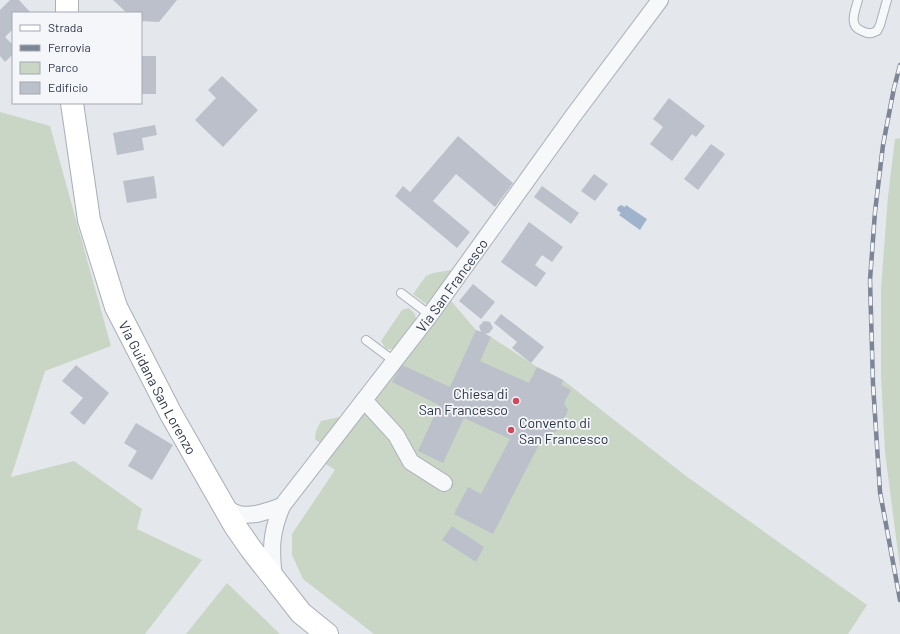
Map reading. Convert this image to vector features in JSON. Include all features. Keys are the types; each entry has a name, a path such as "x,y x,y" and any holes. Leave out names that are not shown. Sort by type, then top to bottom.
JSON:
{"street":[{"path":"66,12 67,0"},
{"name":"Via San Francesco","path":"274,580 271,549 274,528 282,506 430,315 573,116 660,0"},
{"name":"Via Guidana San Lorenzo","path":"72,104 89,220 116,308 171,414 222,505 251,549 274,580 301,613 327,634"},
{"path":"364,400 396,435 411,462 444,483"},
{"path":"222,505 238,514 261,513 282,506"}],"lane":[{"path":"858,0 853,20 854,25 859,30 871,34 877,31 886,0"},
{"path":"401,293 430,315"},
{"path":"366,340 394,361"}],"green space":[{"path":"0,112 50,126 111,346 45,371 11,477 74,461 142,509 137,529 202,560 145,634 0,634"},
{"path":"900,138 900,568 885,452 881,376 881,289 888,196 895,139"},
{"path":"457,269 429,306 413,294 426,276 433,273"},
{"path":"445,294 476,330 491,337 537,367 563,380 686,476 867,605 848,634 374,634 303,579 292,555 292,534 335,470 318,459"},
{"path":"409,308 415,314 416,320 394,349 386,349 381,341 402,310"},
{"path":"382,364 383,365 321,444 315,439 316,431 321,421 340,417"},
{"path":"227,583 280,634 186,634"}],"water":[{"path":"621,205 625,207 626,205 647,219 640,230 619,215 621,213 617,210"}],"building":[{"path":"10,0 19,0 30,12 12,12 12,30 5,37 12,44 12,55 5,62 0,56 0,10"},
{"path":"113,0 177,0 159,22 142,21 142,12 126,12"},
{"path":"142,56 156,56 156,94 142,94"},
{"path":"222,76 258,110 223,147 195,120 216,98 208,90"},
{"path":"669,98 705,126 696,137 692,134 672,161 650,144 663,127 653,119"},
{"path":"155,125 157,135 142,138 144,150 117,155 113,133"},
{"path":"458,136 513,183 495,207 456,174 433,201 470,232 457,248 395,196 403,186 410,192"},
{"path":"711,144 725,154 698,190 684,179"},
{"path":"594,174 608,184 595,201 581,191"},
{"path":"154,176 157,198 127,203 123,181"},
{"path":"542,186 579,213 571,224 534,197"},
{"path":"529,222 563,247 552,262 542,255 535,265 546,273 536,287 501,262"},
{"path":"473,284 495,302 481,319 459,301"},
{"path":"501,314 544,347 531,363 512,348 517,342 494,323"},
{"name":"Convento di San Francesco","path":"484,321 490,322 493,328 489,333 485,334 491,337 480,361 529,383 537,367 563,380 561,385 571,390 564,403 568,410 565,417 558,420 557,431 551,434 545,433 493,534 454,514 468,487 481,494 510,439 464,418 443,463 418,451 439,405 392,382 402,365 450,387 476,330 481,332 479,326"},
{"path":"76,365 109,393 84,425 70,413 83,398 62,381"},
{"path":"136,423 173,445 152,480 128,466 137,451 124,443"},
{"path":"452,526 484,547 476,562 442,540"}],"railway":[{"path":"900,65 883,145 875,212 870,280 873,384 880,492 900,600"}],"place":[{"name":"Chiesa di San Francesco","path":"516,401"},
{"name":"Convento di San Francesco","path":"511,430"}]}
